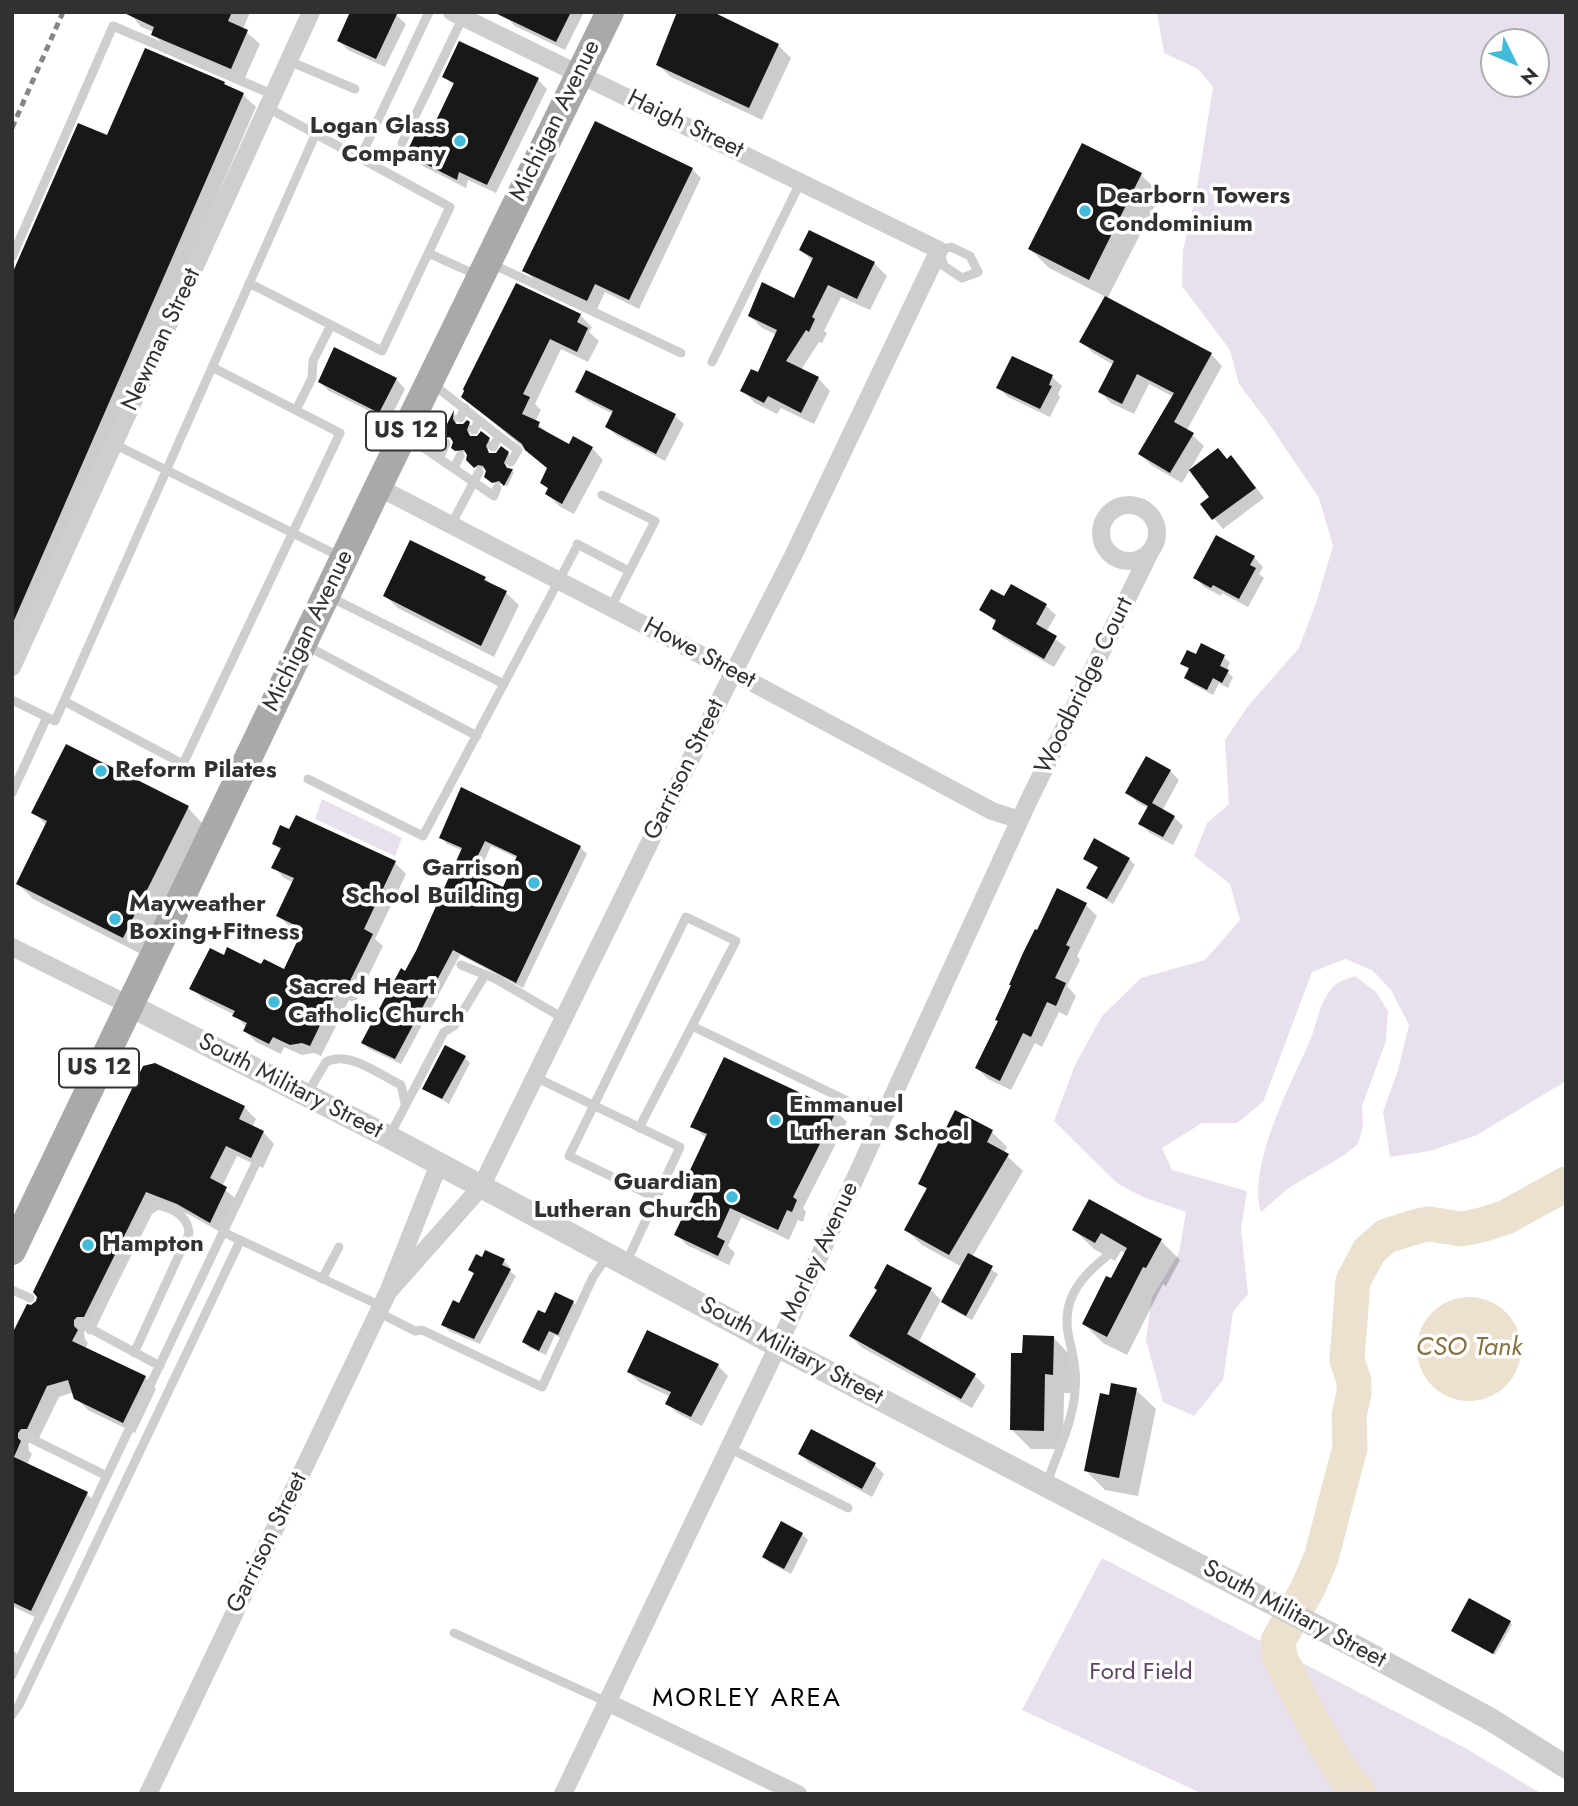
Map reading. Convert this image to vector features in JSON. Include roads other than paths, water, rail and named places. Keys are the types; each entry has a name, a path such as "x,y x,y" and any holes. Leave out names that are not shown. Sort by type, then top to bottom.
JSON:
{"main road":[{"name":"Michigan Avenue","path":"13,1248 378,487 610,12"}],"street":[{"name":"Newman Street","path":"12,667 311,12"},
{"name":"Haigh Street","path":"460,14 918,238"},
{"name":"Garrison Street","path":"382,1303 481,1187 799,544 939,250 918,238"},
{"name":"Howe Street","path":"378,487 611,607 992,811 1020,820"},
{"name":"Woodbridge Court","path":"1020,820 1150,552"},
{"name":"Morley Avenue","path":"563,1794 778,1346 1020,820"},
{"name":"South Military Street","path":"12,947 389,1137 778,1346 1358,1648 1490,1719 1566,1767"},
{"name":"Garrison Street","path":"148,1794 382,1303 439,1164"},
{"path":"607,1702 798,1794"}],"lane":[{"path":"360,158 429,12"},
{"path":"402,143 460,14"},
{"path":"12,257 113,26 271,101 316,133 450,207 382,351 249,284"},
{"path":"289,61 355,89"},
{"path":"12,700 55,721 316,133"},
{"path":"712,362 801,181"},
{"path":"428,253 484,269 681,353"},
{"path":"296,410 312,378 313,361 331,325"},
{"path":"64,701 183,764 340,433 212,367"},
{"path":"430,382 518,450 511,462"},
{"path":"460,418 465,408"},
{"path":"474,430 479,420"},
{"path":"404,435 494,496 497,488"},
{"path":"493,447 499,436"},
{"path":"439,458 446,443"},
{"path":"114,444 344,558"},
{"path":"454,468 460,456"},
{"path":"452,524 479,472"},
{"path":"602,495 655,521 611,607"},
{"path":"308,779 423,836 576,547 629,571"},
{"path":"327,595 504,684"},
{"path":"303,644 477,736"},
{"path":"12,793 47,717"},
{"path":"639,1128 736,941 686,916 569,1156 656,1198"},
{"path":"460,965 485,975 563,1018"},
{"path":"389,1137 444,1032 454,1026 485,975"},
{"path":"692,1026 883,1118"},
{"path":"306,1097 321,1067 333,1058 342,1058 359,1063 401,1085 405,1104"},
{"path":"223,1233 322,1279 382,1303 415,1331 422,1330 542,1387 593,1278 617,1260 656,1198 680,1147 535,1077"},
{"path":"12,1675 257,1161"},
{"path":"90,1330 145,1214 157,1205 178,1213 185,1219 189,1233 134,1353"},
{"path":"12,1715 240,1241"},
{"path":"322,1279 338,1247"},
{"path":"1046,1485 1072,1412 1075,1390 1075,1362 1068,1335 1067,1310 1077,1286 1090,1269 1111,1253"},
{"path":"12,1290 30,1298"},
{"path":"80,1323 160,1366"},
{"path":"24,1435 107,1476"},
{"path":"729,1448 848,1508"},
{"path":"454,1633 607,1702"}],"water":[{"name":"CSO Tank","path":"1469,1297 1489,1301 1506,1312 1517,1329 1521,1349 1517,1369 1506,1386 1489,1397 1469,1401 1449,1397 1432,1386 1421,1369 1417,1349 1421,1329 1432,1312 1449,1301"}],"waterway":[{"path":"1359,1794 1335,1762 1316,1728 1280,1658 1278,1641 1308,1588 1321,1558 1350,1448 1349,1415 1354,1381 1347,1360 1353,1281 1369,1251 1386,1236 1429,1224 1462,1229 1485,1224 1506,1217 1566,1184"}],"railway":[{"path":"12,128 63,12"}],"place":[{"name":"Logan Glass Company","path":"460,141"},
{"name":"Dearborn Towers Condominium","path":"1085,211"},
{"name":"Reform Pilates","path":"101,771"},
{"name":"Garrison School Building","path":"534,883"},
{"name":"Mayweather Boxing+Fitness","path":"115,919"},
{"name":"Sacred Heart Catholic Church","path":"274,1002"},
{"name":"Emmanuel Lutheran School","path":"775,1120"},
{"name":"Guardian Lutheran Church","path":"732,1197"},
{"name":"Hampton","path":"88,1245"}],"district":[{"name":"MORLEY AREA","path":"747,1700"}],"park label":[{"name":"Ford Field","path":"1141,1673"}]}
